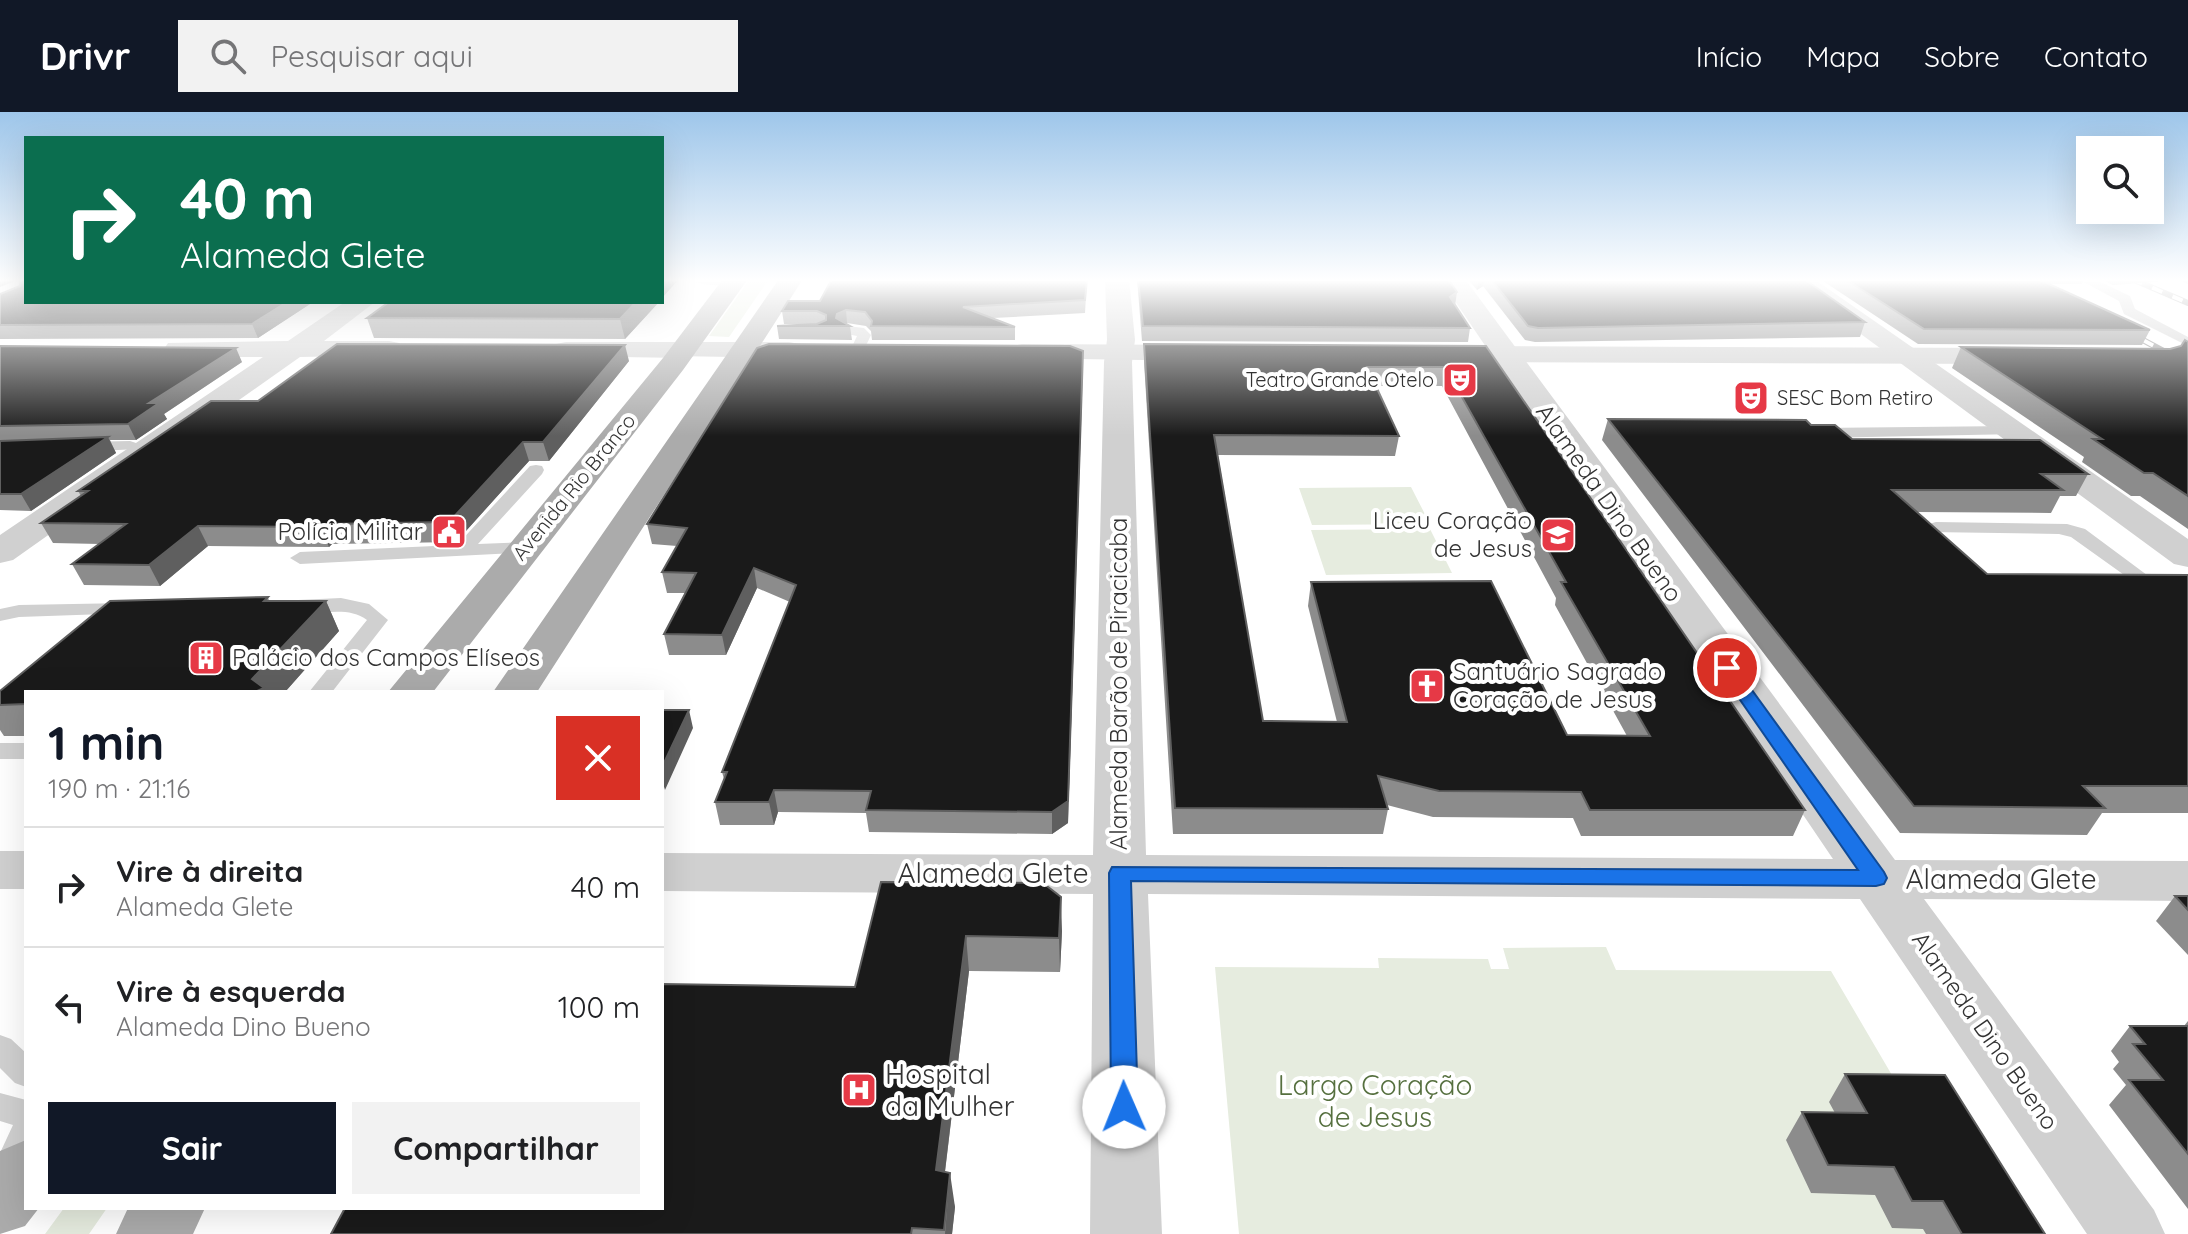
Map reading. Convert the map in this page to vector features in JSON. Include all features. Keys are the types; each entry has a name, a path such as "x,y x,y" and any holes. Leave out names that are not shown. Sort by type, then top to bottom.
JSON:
{"main road":[{"name":"Avenida Rio Branco","path":"412,690 698,331"},
{"path":"516,690 761,331"},
{"path":"0,1203 24,1173"},
{"path":"152,1234 169,1210"}],"street":[{"path":"0,552 142,446 319,331"},
{"name":"Alameda Barão de Piracicaba","path":"1118,331 1120,873 1126,1234"},
{"name":"Alameda Dino Bueno","path":"1489,331 2129,1234"},
{"path":"1871,331 2012,431 2176,567"},
{"path":"543,350 684,350 758,337 887,351"},
{"path":"148,349 420,350"},
{"path":"993,351 1236,353"},
{"path":"1404,354 2047,356"},
{"path":"0,870 24,870"},
{"name":"Alameda Glete","path":"664,872 2188,881"}],"lane":[{"path":"2163,331 2188,342"},
{"path":"1817,433 2012,431"},
{"path":"71,448 142,446"},
{"path":"461,552 536,470"},
{"path":"1936,528 2060,528 2078,533 2141,578"},
{"path":"300,558 525,548"},
{"path":"2113,578 2141,578 2176,567"},
{"path":"280,606 358,605 372,612 378,620 322,690"},
{"path":"0,615 19,611 145,608 114,627"},
{"path":"0,751 24,751"},
{"path":"0,1048 24,1071"},
{"path":"0,1107 24,1113"},
{"path":"0,1191 24,1137"}],"green space":[{"path":"712,331 733,331 729,337 709,336"},
{"path":"1411,487 1430,524 1312,525 1299,488"},
{"path":"1430,529 1452,573 1326,575 1311,530"},
{"name":"Largo Coração de Jesus","path":"1606,947 1616,970 1831,971 1985,1234 1239,1234 1215,967 1379,968 1378,958 1488,959 1491,969 1509,969 1503,948"},
{"path":"63,1210 106,1210 89,1234 45,1234"}],"building":[{"path":"2185,340 2188,342 2188,496 2153,473 2144,473 2093,439 2102,439 1961,347 2170,349 2181,346"},
{"path":"337,344 625,345 543,442 523,442 449,522 323,524 320,527 198,526 149,565 72,564 126,524 41,523 88,491 78,491 211,401 258,401"},
{"path":"769,344 1070,346 1083,351 1068,801 1052,812 866,810 871,791 774,790 769,802 715,802 727,772 722,772 796,585 754,568 722,635 664,634 696,573 662,572 687,528 647,524 757,348"},
{"path":"1144,344 1486,346 1805,810 1590,810 1581,792 1439,791 1378,776 1388,809 1175,808","holes":["1367,367 1445,367 1566,582 1561,582 1650,736 1567,735 1491,581 1311,582 1347,722 1263,721 1214,435 1399,436"]},
{"path":"0,346 236,348 149,403 159,403 128,424 0,426"},
{"path":"1608,419 1806,420 1811,425 1835,425 1852,439 2040,440 2088,474 2041,474 2063,490 1892,490 1987,574 2188,575 2188,786 2083,786 2105,808 1914,806"},
{"path":"108,437 21,494 0,494 0,441"},
{"path":"268,597 264,601 326,601 252,679 264,688 260,690 24,690 24,704 0,705 0,691 110,601"},
{"path":"664,710 689,710 664,763"},
{"name":"Hospital da Mulher","path":"881,882 1043,883 1061,897 1059,938 966,936 936,1170 950,1173 944,1230 912,1228 911,1234 331,1234 344,1210 664,1210 664,984 855,987"},
{"path":"2175,896 2188,896 2188,910"},
{"path":"2130,1026 2188,1026 2188,1154 2129,1080 2163,1080 2133,1044 2145,1044"},
{"path":"1845,1074 1945,1075 2045,1234 1962,1234 1943,1201 1912,1201 1894,1167 1828,1165 1802,1112 1867,1113"}],"railway":[{"path":"2127,331 2188,364"}],"place":[{"name":"Teatro Grande Otelo","path":"1460,380"},
{"name":"SESC Bom Retiro","path":"1751,398"},
{"name":"Polícia Militar","path":"449,532"},
{"name":"Liceu Coração de Jesus","path":"1558,535"},
{"name":"Palácio dos Campos Elíseos","path":"206,658"},
{"name":"Santuário Sagrado Coração de Jesus","path":"1427,686"},
{"name":"Hospital da Mulher","path":"859,1090"}],"route":[{"path":"1124,1107 1120,873 1876,878 1727,668"}]}
